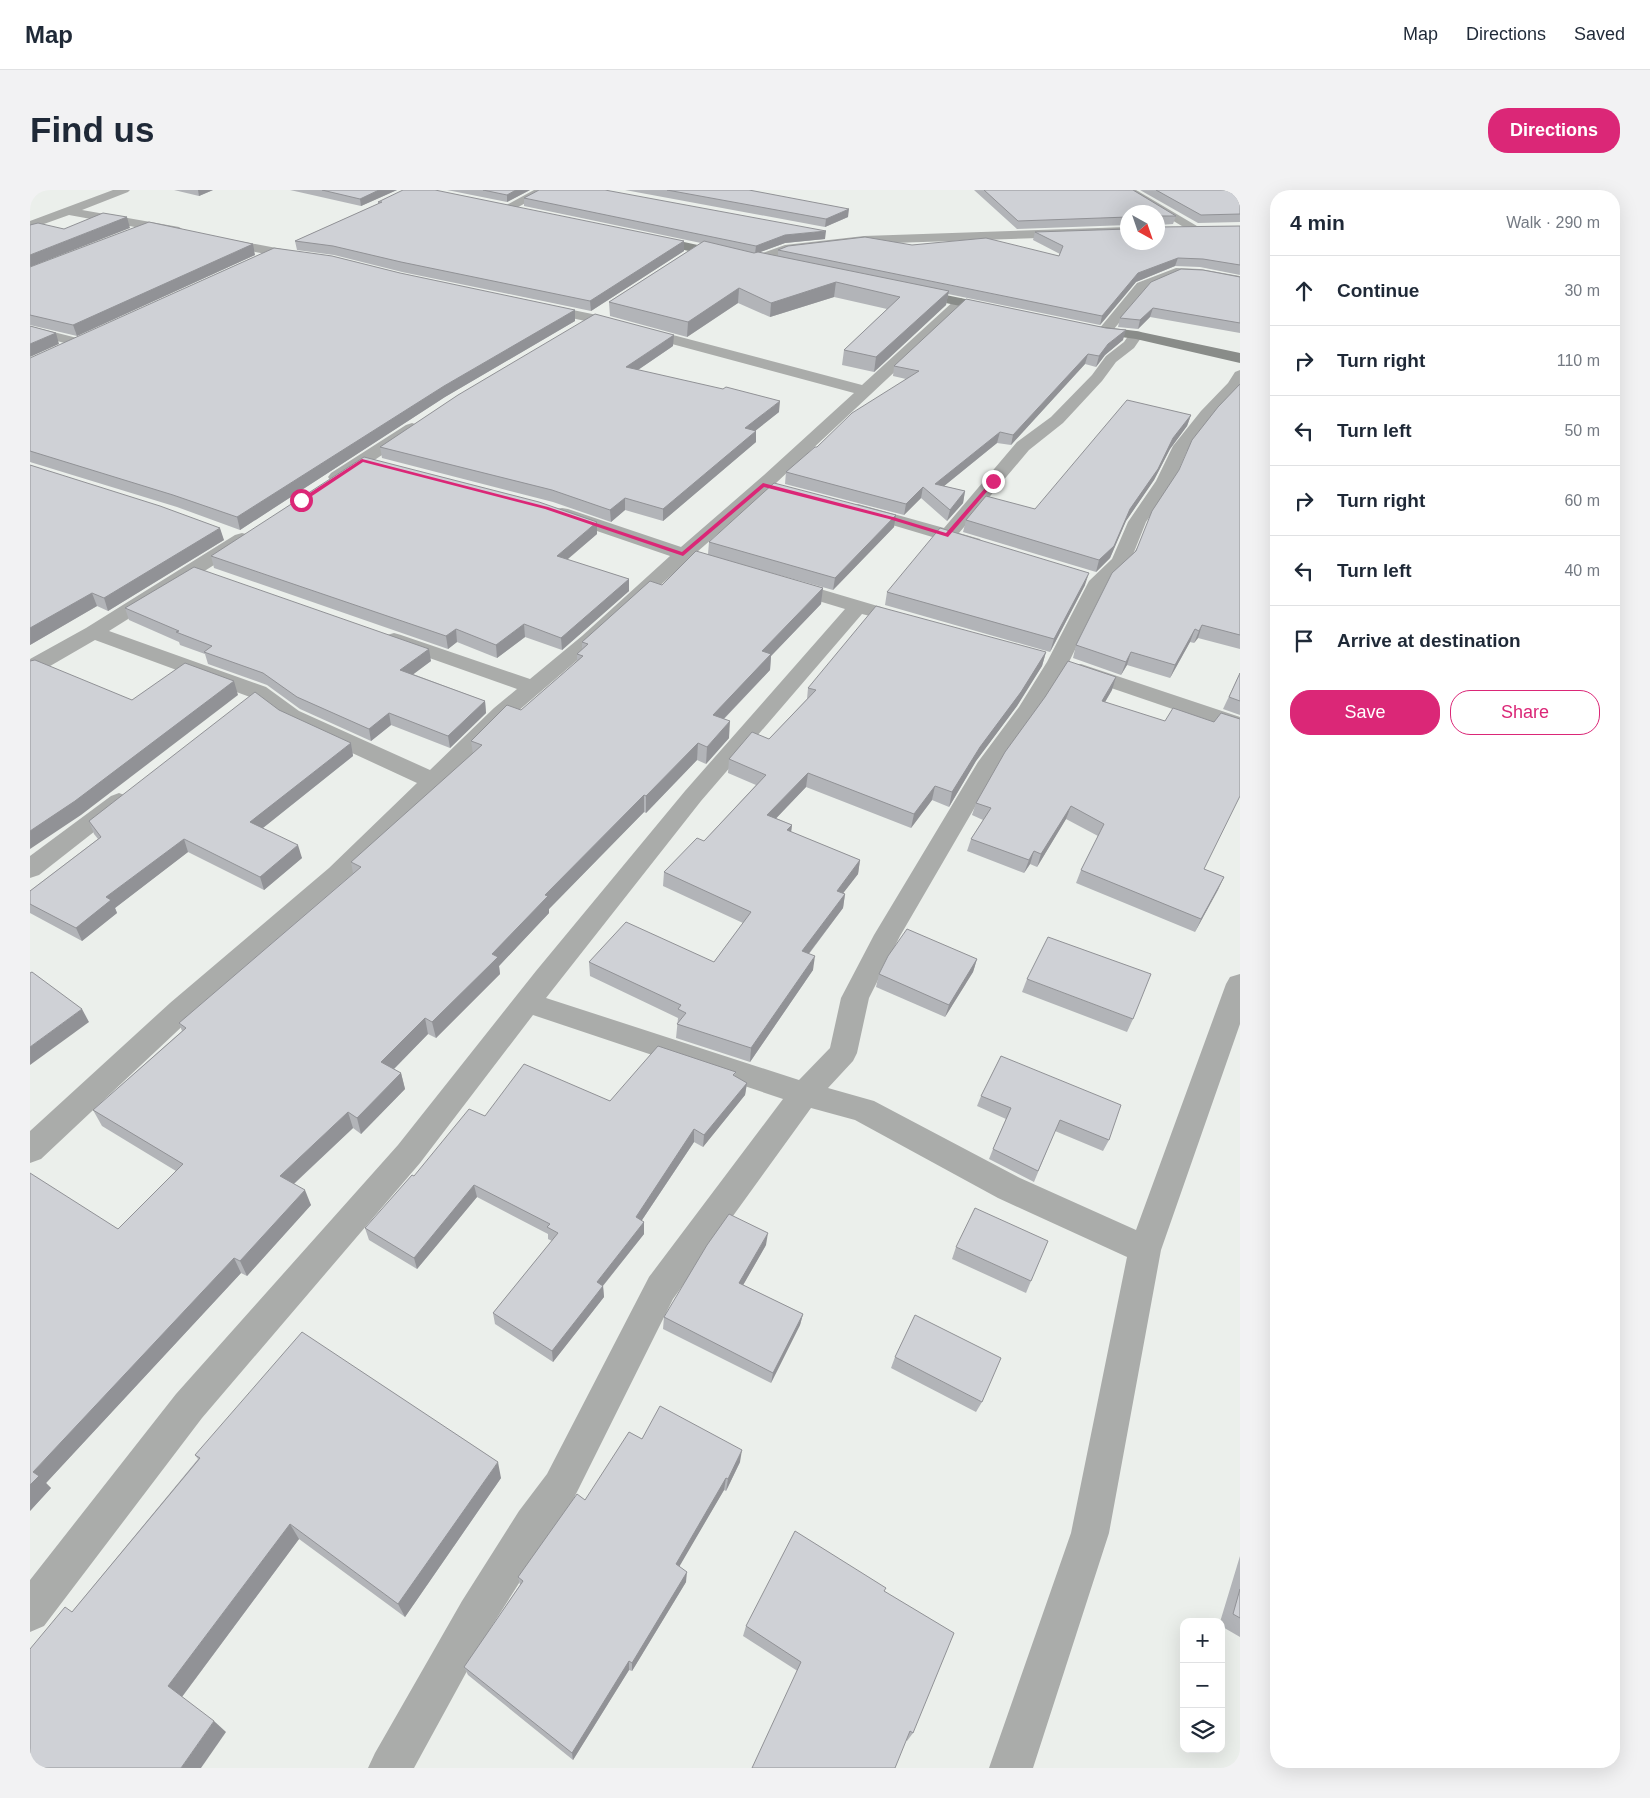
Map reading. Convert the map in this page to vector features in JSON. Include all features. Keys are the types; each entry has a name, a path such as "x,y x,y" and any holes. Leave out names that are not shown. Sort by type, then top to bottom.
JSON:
{"street":[{"path":"30,225 124,190"},
{"path":"503,207 543,190"},
{"path":"1127,190 1200,229 1167,230"},
{"path":"503,207 527,212"},
{"path":"68,211 191,234"},
{"path":"125,236 151,226"},
{"path":"754,261 786,249 864,240 1120,231"},
{"path":"825,232 864,240"},
{"path":"632,235 782,266"},
{"path":"208,239 275,253 314,258"},
{"path":"257,261 299,242"},
{"path":"676,264 699,249"},
{"path":"1104,332 1142,286 1176,272 1200,273 1240,280"},
{"path":"895,289 1008,312"},
{"path":"30,1150 180,1011 338,874 502,713 589,640 683,555 772,487 866,391 960,302"},
{"path":"527,305 592,318 866,391"},
{"path":"576,328 614,305"},
{"path":"1075,326 1104,332 1136,335 1240,358"},
{"path":"30,330 80,343"},
{"path":"948,535 1023,446 1057,420 1097,378 1111,359 1129,345 1136,335"},
{"path":"63,351 96,336"},
{"path":"390,1768 476,1616 533,1525 560,1487 661,1288 804,1094 843,1053 855,998 887,935 990,762 1029,710 1051,660 1099,581 1120,562 1137,522 1165,481 1179,450 1207,414 1235,385 1240,375"},
{"path":"324,486 427,418"},
{"path":"362,460 389,467"},
{"path":"845,506 985,547"},
{"path":"546,508 710,563"},
{"path":"30,668 204,573 249,534 224,533"},
{"path":"1080,575 1099,581"},
{"path":"766,579 896,617"},
{"path":"30,1612 189,1406 409,1154 527,1002 693,796 858,606"},
{"path":"93,632 258,692 291,716 433,781"},
{"path":"373,632 532,687"},
{"path":"1051,660 1240,725"},
{"path":"234,710 258,692"},
{"path":"30,869 132,790"},
{"path":"1011,1768 1090,1533 1146,1250 1240,984"},
{"path":"527,1002 804,1094 863,1110 1009,1188 1146,1250"}],"building":[{"path":"322,190 379,190 360,199"},
{"path":"403,190 435,190 684,241 590,301 333,246 295,241 382,202 378,202"},
{"path":"483,190 516,190 507,195"},
{"path":"539,190 605,190 826,231 785,235 756,246 524,198"},
{"path":"667,190 749,190 849,209 826,219"},
{"path":"984,190 1133,190 1158,205 1120,205 1120,217 1018,221"},
{"path":"1156,190 1240,190 1240,214 1201,215"},
{"path":"1165,209 1176,216 1165,216"},
{"path":"103,213 127,217 30,255 30,225 38,223 64,229"},
{"path":"149,222 253,244 73,325 30,315 30,267"},
{"path":"1240,226 1240,265 1203,259 1178,258 1138,273 1102,316 778,250 788,246 865,237 912,245 986,238 1059,256 1063,246 1035,232 1120,229 1120,250 1165,250 1165,227"},
{"path":"704,241 754,253 758,252 949,291 876,357 844,350 900,297 836,282 771,303 739,288 688,322 609,302"},
{"path":"274,248 332,256 400,273 575,310 444,386 237,517 173,495 30,451 30,358"},
{"path":"1181,269 1203,270 1240,277 1240,323 1153,308 1140,320 1120,318 1151,282"},
{"path":"966,299 1106,328 1126,330 1108,344 1099,356 1088,354 1013,435 1000,432 935,484 965,491 950,510 923,487 906,504 786,472 817,447 852,413 919,371 894,366"},
{"path":"595,314 674,335 626,367 723,389 726,387 780,401 745,428 756,431 663,509 625,498 610,510 552,490 380,447 458,395"},
{"path":"30,326 56,333 30,344"},
{"path":"1240,384 1240,635 1202,625 1199,631 1195,629 1175,665 1131,652 1126,662 1076,645 1112,573 1136,551 1152,511 1179,470 1192,440 1218,407"},
{"path":"1127,400 1191,415 1173,438 1158,469 1130,509 1114,546 1099,560 966,520 986,496 1035,509"},
{"path":"364,457 539,502 597,522 557,556 629,579 561,638 524,624 496,645 456,629 446,636 211,556"},
{"path":"30,465 160,506 220,528 104,598 92,593 30,628"},
{"path":"774,483 896,515 835,578 709,542"},
{"path":"940,528 1089,573 1054,639 887,592"},
{"path":"696,551 823,588 762,651 771,654 713,715 730,721 707,747 698,743 646,796 644,795 545,895 548,896 492,954 498,957 432,1022 425,1018 381,1062 401,1073 357,1118 348,1112 280,1176 305,1190 240,1261 234,1258 33,1472 39,1476 30,1485 30,1173 118,1229 183,1164 93,1110 186,1028 179,1023 361,867 351,862 482,745 471,741 507,705 521,710 583,656 577,654 588,644 582,642 650,581 662,585"},
{"path":"194,567 429,649 400,670 485,701 448,736 389,713 369,729 297,697 263,673 204,652 212,646 176,632 179,631 125,608"},
{"path":"876,606 1046,652 1021,692 980,747 952,792 935,786 914,814 808,773 767,815 792,825 787,830 860,860 837,891 845,894 802,951 815,956 751,1048 677,1024 686,1013 678,1009 681,1005 589,962 626,922 714,962 751,912 664,872 697,838 704,841 766,775 729,759 752,732 769,739 816,690 808,688"},
{"path":"35,660 132,700 185,663 234,681 75,801 30,831 30,661"},
{"path":"1068,661 1116,677 1102,701 1165,721 1173,708 1214,722 1221,713 1240,719 1240,796 1204,869 1224,877 1201,919 1081,870 1104,824 1071,806 1041,854 1034,851 1029,860 971,839 991,808 976,803 1005,752 1045,697"},
{"path":"1240,673 1240,701 1229,697"},
{"path":"255,692 279,710 351,743 250,822 298,845 260,877 184,839 106,897 111,900 76,928 30,904 30,891 101,837 89,821"},
{"path":"907,929 977,959 949,1005 879,974 888,956"},
{"path":"1048,937 1151,974 1133,1019 1027,979"},
{"path":"32,972 82,1009 30,1047 30,973"},
{"path":"658,1046 736,1072 733,1075 747,1083 704,1135 694,1129 636,1217 644,1222 597,1282 603,1286 552,1351 493,1313 558,1233 547,1227 550,1224 474,1185 414,1258 365,1228 412,1175 414,1176 469,1109 485,1116 524,1064 610,1101"},
{"path":"1001,1056 1121,1105 1109,1140 1060,1120 1038,1171 993,1149 1011,1108 981,1096"},
{"path":"975,1208 1048,1241 1031,1281 956,1247"},
{"path":"729,1214 768,1233 739,1283 803,1314 773,1373 664,1317 707,1245"},
{"path":"915,1315 1001,1358 982,1402 895,1357"},
{"path":"302,1332 498,1462 398,1604 290,1524 168,1686 214,1721 181,1768 30,1768 30,1649 65,1607 72,1612 200,1458 195,1455"},
{"path":"660,1406 742,1450 728,1479 726,1478 676,1564 687,1572 632,1663 629,1661 572,1753 464,1667 523,1581 518,1577 577,1494 585,1500 629,1432 642,1439"},
{"path":"795,1531 886,1588 884,1591 954,1633 913,1733 910,1731 895,1768 752,1768 801,1662 746,1626"},
{"path":"1240,1589 1240,1618 1233,1614"}],"route":[{"path":"301,500 362,460 546,508 683,555 763,485 891,518 948,535 993,481"}]}
